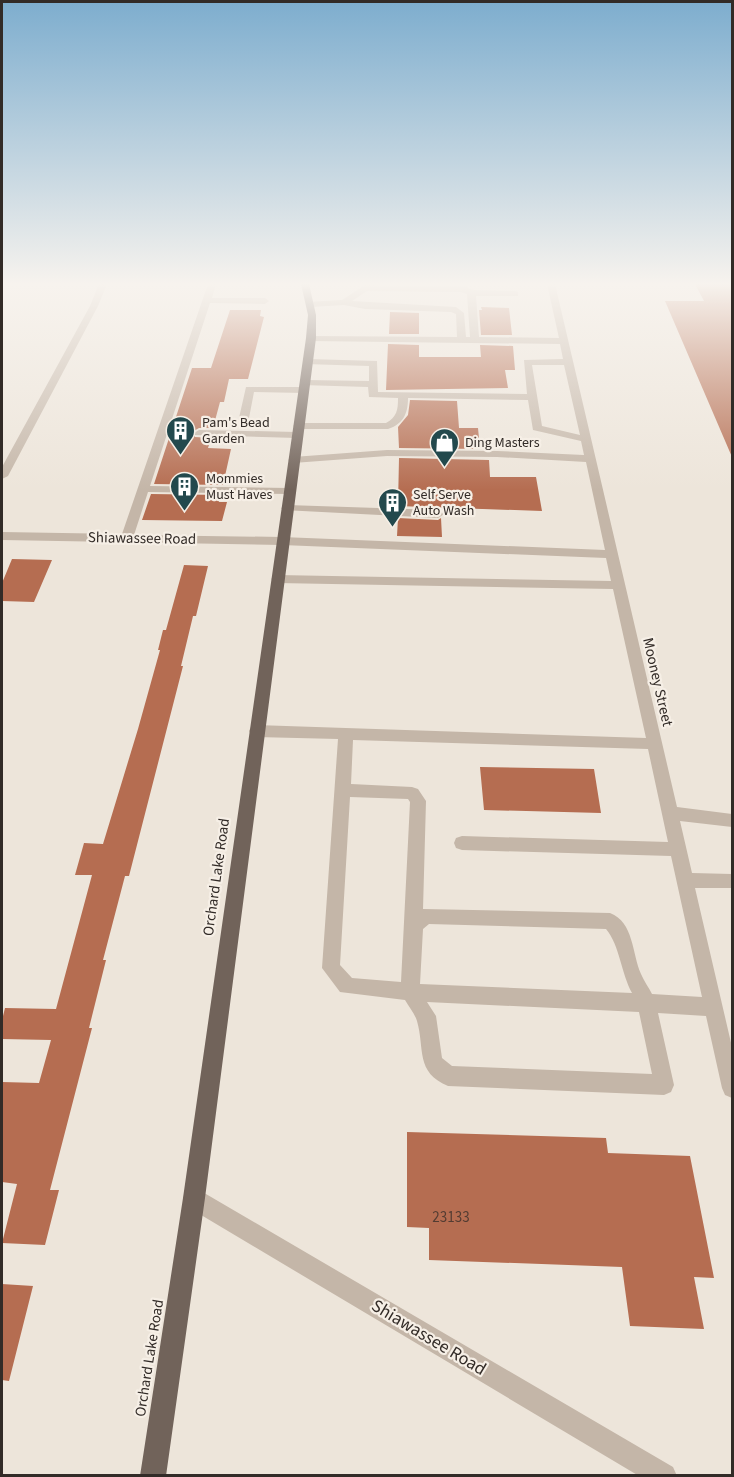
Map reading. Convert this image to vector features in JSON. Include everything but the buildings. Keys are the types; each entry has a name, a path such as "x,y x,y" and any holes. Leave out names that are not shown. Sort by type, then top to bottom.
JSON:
{"main road":[{"name":"Orchard Lake Road","path":"153,1476 194,1198 309,353"}],"street":[{"path":"2,476 69,353"},
{"path":"127,538 188,353"},
{"name":"Mooney Street","path":"567,353 732,1088"},
{"path":"308,362 374,363 373,395 533,397"},
{"path":"569,362 527,362 537,428 586,439"},
{"path":"244,418 250,389 373,384"},
{"path":"199,433 388,426 403,415 403,395"},
{"path":"293,460 387,453 497,454 590,459"},
{"path":"143,489 289,491"},
{"path":"287,508 438,514"},
{"name":"Shiawassee Road","path":"2,536 282,541 612,554"},
{"path":"277,579 619,585"},
{"path":"256,731 655,744"},
{"path":"346,734 331,968 347,986 410,992 714,1007"},
{"path":"343,790 412,793 418,801 410,992 426,1016 433,1063 448,1076 664,1085 647,1003 632,975 620,933 610,921 426,916 414,925"},
{"path":"670,813 732,820"},
{"path":"462,843 679,849"},
{"path":"686,880 732,881"},
{"name":"Shiawassee Road","path":"194,1198 664,1476"}],"place":[{"name":"Pam's Bead Garden","path":"181,456"},
{"name":"Ding Masters","path":"444,468"},
{"name":"Mommies Must Haves","path":"185,512"},
{"name":"Self Serve Auto Wash","path":"392,528"}]}
